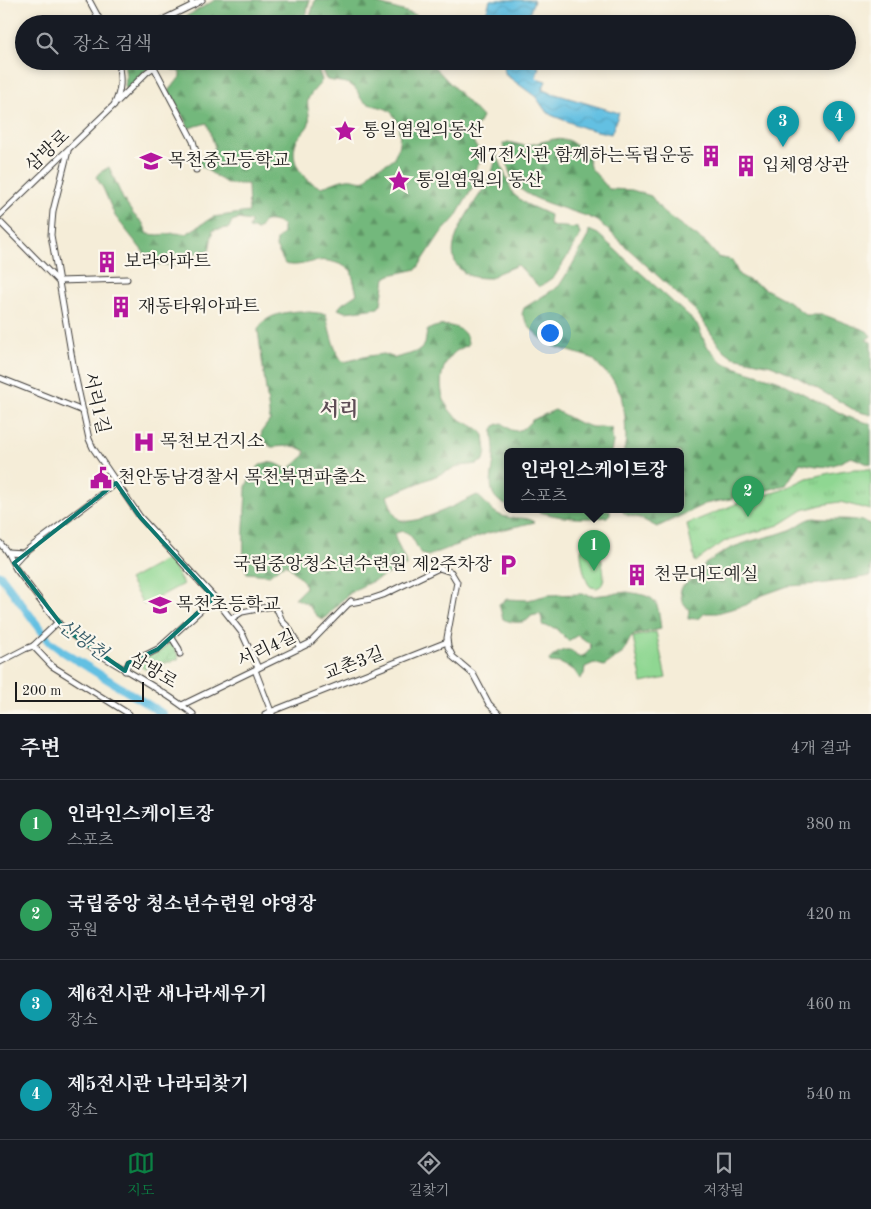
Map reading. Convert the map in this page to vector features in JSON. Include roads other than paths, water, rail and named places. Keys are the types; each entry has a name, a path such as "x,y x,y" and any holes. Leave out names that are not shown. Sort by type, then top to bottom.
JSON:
{"street":[{"path":"89,0 97,15"},
{"path":"170,15 192,2 202,0"},
{"name":"삼방로","path":"114,105 120,90 120,70"},
{"name":"삼방로","path":"0,215 150,70"},
{"name":"삼방로","path":"156,70 193,141 196,152 196,170"},
{"name":"서리1길","path":"68,151 51,222 52,235 58,281 83,411 93,448 140,517 214,598 248,643 269,713"},
{"path":"0,222 58,281 127,279"},
{"path":"0,378 83,411"},
{"path":"14,563 24,553 116,483"},
{"name":"삼방로","path":"0,543 16,568 58,622 89,649 182,705 193,714"},
{"path":"7,552 24,553"},
{"name":"서리4길","path":"182,705 310,643 350,602 371,599 382,595 439,568 454,575 457,582 447,642"},
{"path":"125,670 129,662 158,649 172,638 214,598"},
{"path":"231,619 242,612 273,606 278,611 282,621 289,628 300,648"},
{"path":"0,662 33,646 58,622"},
{"path":"172,638 181,650"},
{"path":"447,642 453,657 473,674 489,704 499,714"},
{"name":"교촌3길","path":"269,713 447,642"},
{"path":"33,646 52,666 129,714"}],"water":[{"path":"490,0 534,0 529,15 486,15"},
{"path":"504,70 538,70 536,78 546,81 542,90 619,113 611,134 584,128 551,115 536,97 506,75"}],"waterway":[{"name":"산방천","path":"0,575 50,642 163,714"}],"place":[{"name":"통일염원의동산","path":"345,131"},
{"name":"제5전시관 나라되찾기","path":"839,142"},
{"name":"제6전시관 새나라세우기","path":"783,147"},
{"name":"제7전시관 함께하는독립운동","path":"711,156"},
{"name":"목천중고등학교","path":"151,161"},
{"name":"입체영상관","path":"746,166"},
{"name":"통일염원의 동산","path":"399,181"},
{"name":"보라아파트","path":"107,262"},
{"name":"재동타워아파트","path":"121,307"},
{"name":"목천보건지소","path":"144,442"},
{"name":"천안동남경찰서 목천북면파출소","path":"101,478"},
{"name":"국립중앙 청소년수련원 야영장","path":"748,517"},
{"name":"국립중앙청소년수련원 제2주차장","path":"508,565"},
{"name":"인라인스케이트장","path":"594,571"},
{"name":"천문대도예실","path":"637,575"},
{"name":"목천초등학교","path":"160,605"}],"district":[{"name":"서리","path":"339,411"}]}
